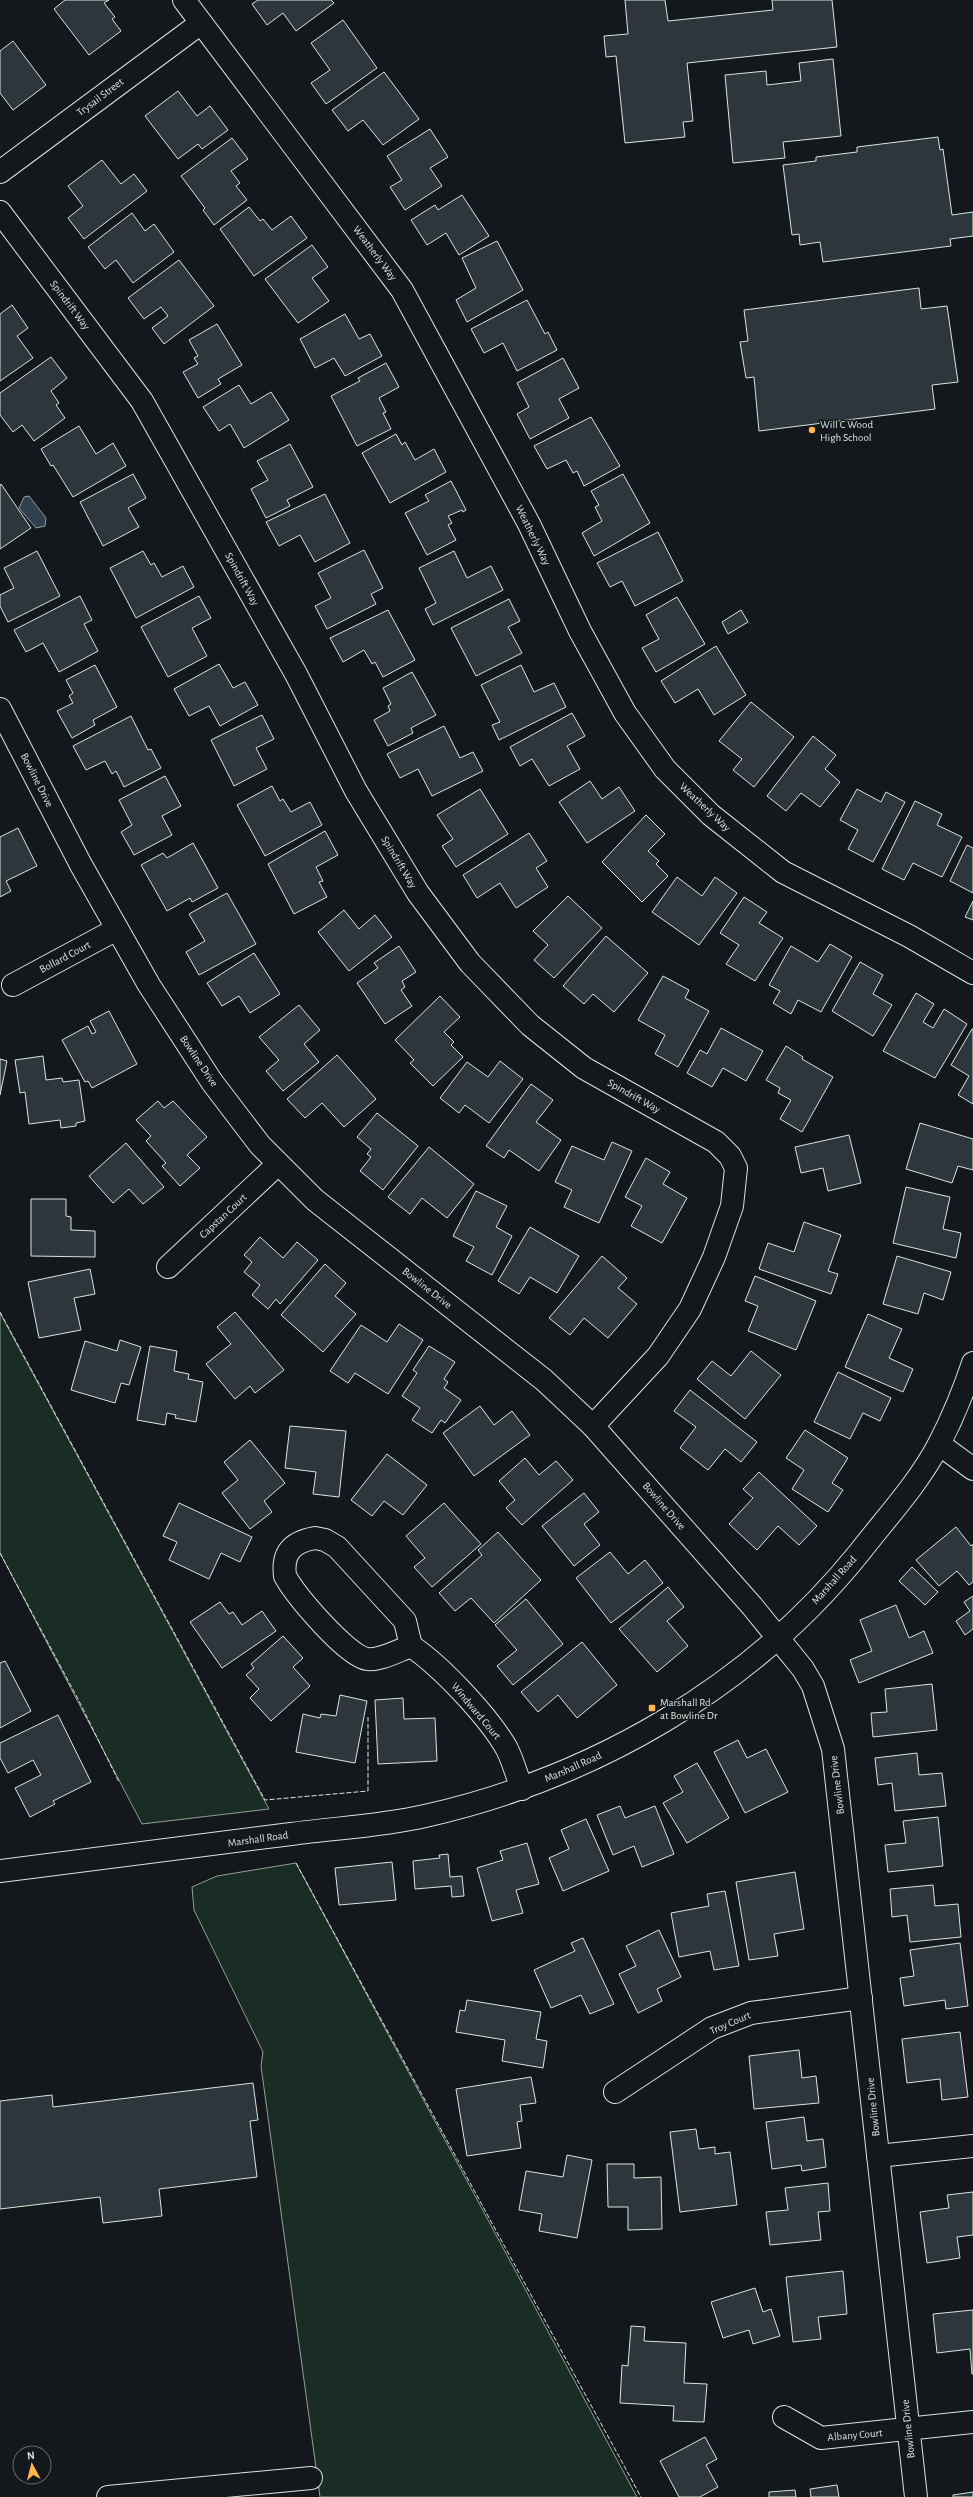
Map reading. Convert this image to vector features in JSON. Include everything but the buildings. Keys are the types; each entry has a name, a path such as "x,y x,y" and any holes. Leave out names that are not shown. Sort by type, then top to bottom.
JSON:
{"street":[{"name":"Weatherly Way","path":"184,0 402,290 529,524 580,630 625,713 665,769 711,815 783,872 909,936 973,973"},
{"name":"Trysail Street","path":"0,172 201,23"},
{"name":"Spindrift Way","path":"0,212 142,401 296,674 356,791 418,893 470,963 530,1025 584,1068 716,1142 730,1156 736,1168 732,1206 714,1257 690,1309 658,1356 593,1426"},
{"name":"Bowline Drive","path":"0,709 117,929 149,985 212,1082 260,1145 315,1200 544,1380 593,1426 777,1637 803,1669 813,1686 832,1749 862,1998 916,2497"},
{"name":"Bollard Court","path":"13,985 117,929"},
{"name":"Capstan Court","path":"168,1267 278,1164"},
{"name":"Marshall Road","path":"0,1871 165,1852 422,1817 522,1789 574,1768 652,1729 704,1696 777,1637 835,1582 912,1486 939,1444 973,1363"},
{"path":"939,1444 973,1469"},
{"path":"315,1538 325,1540 338,1547 405,1622 411,1646 379,1658 367,1659 344,1647 285,1576 284,1565 286,1554 293,1545 315,1538"},
{"name":"Windward Court","path":"411,1646 427,1656 469,1699 507,1749 522,1789"},
{"name":"Troy Court","path":"615,2092 712,2028 751,2013 862,1998"},
{"path":"878,2156 973,2146"},
{"name":"Albany Court","path":"784,2417 821,2438 973,2422"},
{"path":"108,2497 311,2478"}],"green space":[{"path":"0,1313 269,1809 142,1824 0,1553"},
{"path":"296,1863 637,2497 320,2497 261,2066 263,2052 194,1910 192,1887 217,1876"}],"water":[{"path":"29,496 46,518 45,526 36,528 19,508 24,497"}],"fence":[{"path":"0,1312 265,1800 368,1791 368,1717"},
{"path":"0,1553 79,1701 119,1782"},
{"path":"296,1863 641,2497"}],"place":[{"name":"Will C Wood High School","path":"812,430"},
{"name":"Marshall Rd at Bowline Dr","path":"652,1708"}]}
